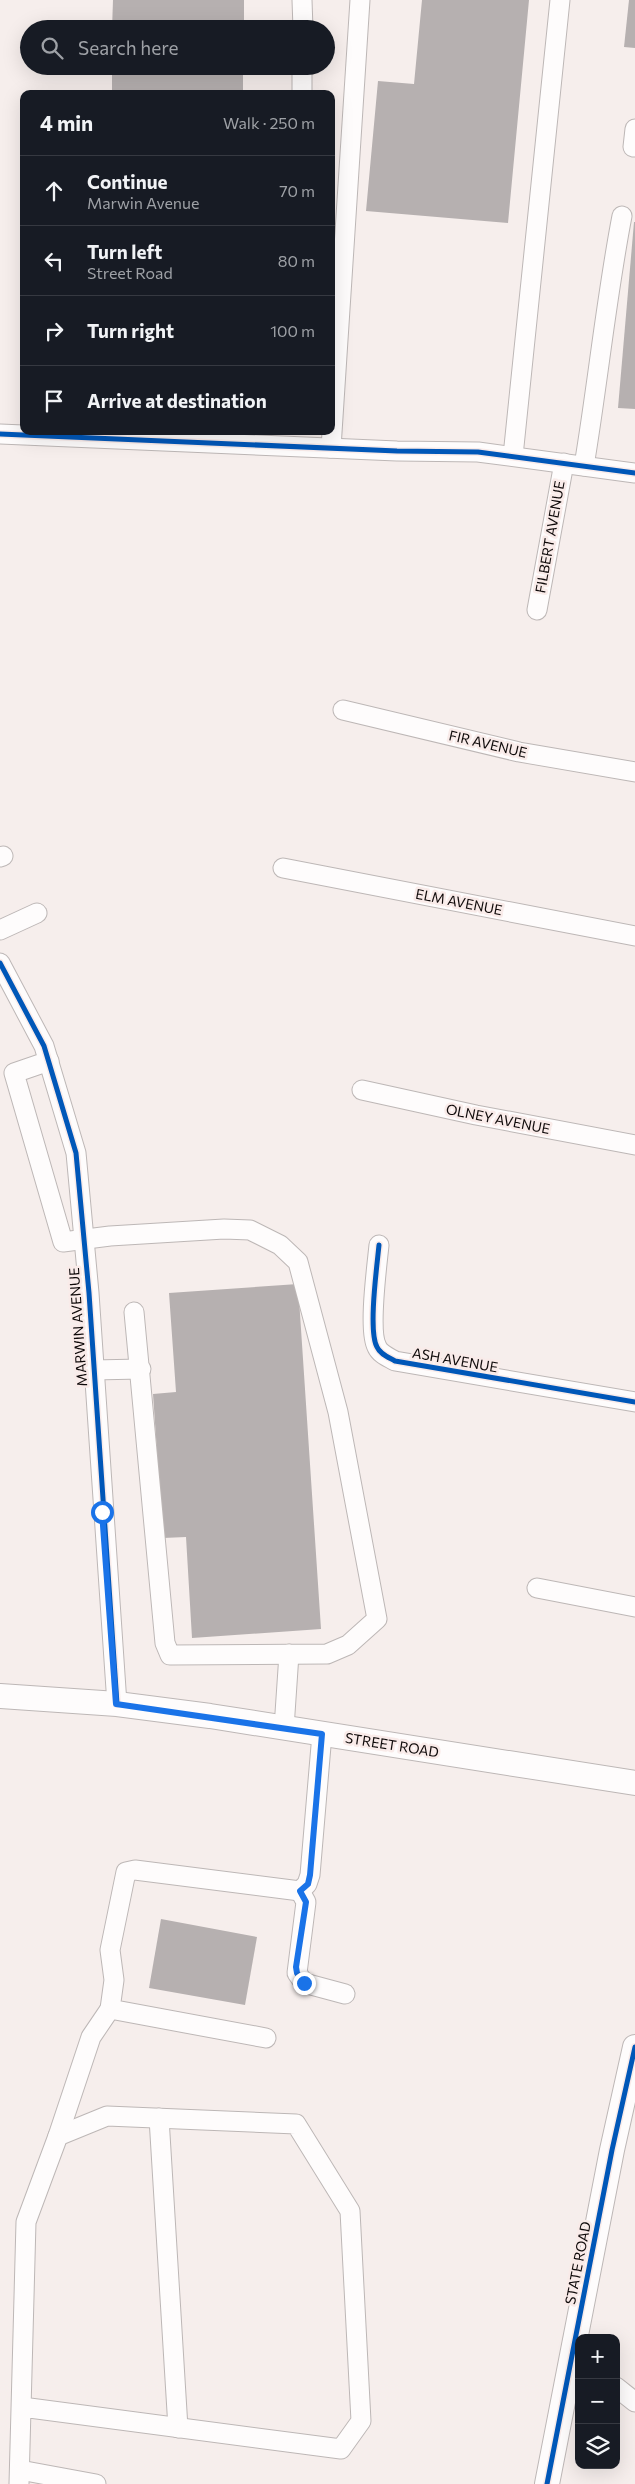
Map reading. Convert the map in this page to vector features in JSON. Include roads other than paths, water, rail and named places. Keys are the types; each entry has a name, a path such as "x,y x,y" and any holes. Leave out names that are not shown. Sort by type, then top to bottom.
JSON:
{"main road":[{"name":"STREET ROAD","path":"0,1696 116,1704 284,1728 635,1783"},
{"name":"STATE ROAD","path":"579,2334 612,2150 635,2047"},
{"name":"STATE ROAD","path":"547,2484 575,2359"}],"street":[{"path":"302,0 303,20"},
{"path":"335,386 360,0"},
{"path":"513,456 560,0"},
{"path":"302,75 302,90"},
{"path":"635,129 633,147 635,147"},
{"path":"584,466 595,398 608,291 622,216"},
{"path":"0,434 20,434"},
{"path":"125,435 300,439 331,448 478,452 635,473"},
{"path":"331,448 332,435"},
{"name":"FILBERT AVENUE","path":"537,610 564,463"},
{"name":"FIR AVENUE","path":"342,710 518,752 635,772"},
{"name":"ELM AVENUE","path":"283,868 635,936"},
{"path":"0,930 37,914"},
{"name":"MARWIN AVENUE","path":"0,963 38,1033 49,1061 76,1153 82,1238 89,1293 116,1704"},
{"path":"49,1061 14,1073 63,1242 82,1238 224,1229 250,1230 280,1245 298,1262 338,1412 377,1618 348,1645 328,1654 170,1655 164,1643 141,1368 134,1312"},
{"name":"OLNEY AVENUE","path":"362,1090 476,1115 635,1145"},
{"name":"ASH AVENUE","path":"378,1245 373,1328 376,1347 383,1354 395,1361 635,1402"},
{"path":"93,1370 141,1368"},
{"path":"537,1588 635,1607"},
{"path":"284,1728 289,1654"},
{"path":"96,2484 19,2477 26,2222 58,2136 91,2037 110,2009 114,1980 110,1950 126,1872 135,1870 300,1891 308,1884 310,1875 322,1734"},
{"path":"300,1891 306,1902 297,1973 304,1983 344,1994"},
{"path":"110,2009 266,2038"},
{"path":"22,2407 341,2449 361,2421 350,2211 296,2124 107,2116 58,2136"},
{"path":"159,2118 178,2428"},
{"path":"620,2389 635,2402"}]}
